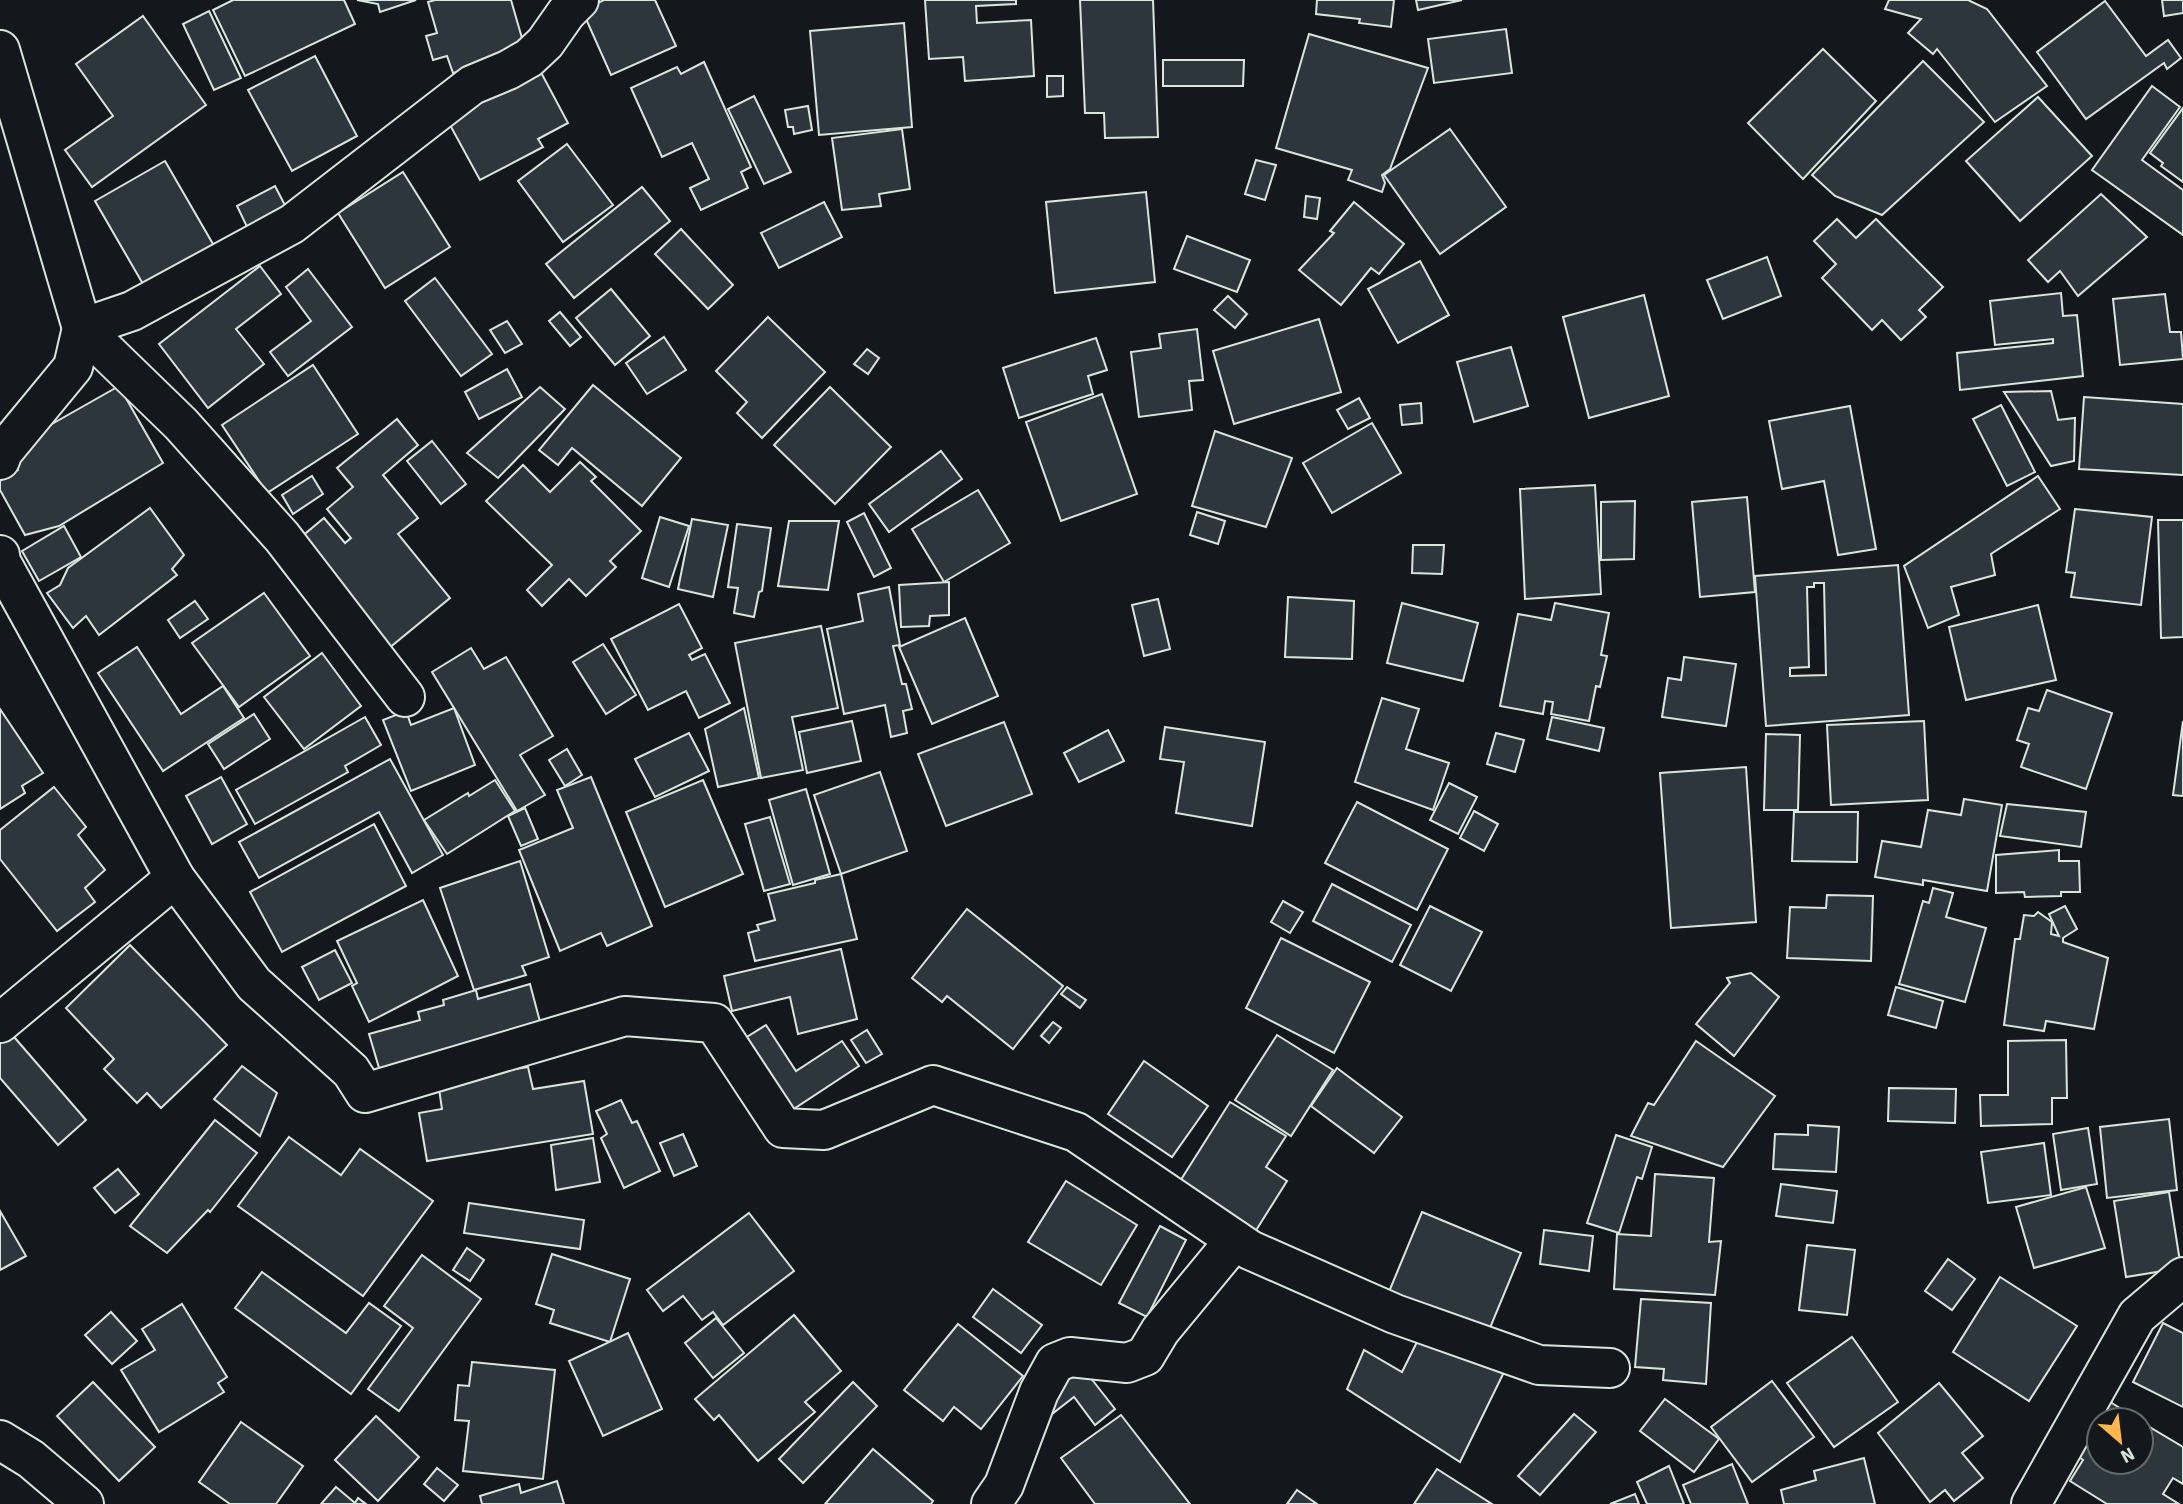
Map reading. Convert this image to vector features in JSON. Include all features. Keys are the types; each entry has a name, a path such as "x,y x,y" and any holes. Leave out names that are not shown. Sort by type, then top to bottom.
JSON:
{"street":[{"path":"82,328 132,311 292,224 472,85 529,58 545,43 566,13 579,0"},
{"path":"0,50 82,328 73,367 3,452 0,460"},
{"path":"82,328 181,424 282,537 405,697"},
{"path":"0,555 1,562 175,878 254,984 351,1070 365,1093 625,1016 714,1023 783,1128 824,1130 933,1084 1076,1132 1250,1250 1395,1314 1539,1365 1610,1368"},
{"path":"0,1023 175,878"},
{"path":"992,1504 1004,1485 1039,1392 1055,1363 1070,1357 1127,1363 1145,1356 1160,1331 1235,1240"},
{"path":"2031,1504 2137,1316 2183,1277"},
{"path":"0,1440 31,1459 84,1504"}],"building":[{"path":"233,0 344,0 355,24 245,76 213,10"},
{"path":"357,0 416,0 380,12 378,4"},
{"path":"511,0 526,52 453,73 447,56 433,60 426,36 437,33 428,2"},
{"path":"604,0 655,0 676,46 611,75 582,10"},
{"path":"925,0 1016,0 1016,4 976,6 977,23 1031,20 1034,76 965,81 963,57 929,59"},
{"path":"1080,0 1153,0 1158,137 1105,138 1104,113 1085,113"},
{"path":"1317,0 1394,0 1391,27 1359,23 1360,19 1316,14"},
{"path":"1416,0 1462,0 1418,10"},
{"path":"1889,0 1968,0 1987,9 2047,86 1995,122 1937,49 1933,54 1908,33 1921,19 1885,9"},
{"path":"2162,0 2183,0 2183,13 2164,16"},
{"path":"2105,1 2146,56 2168,40 2181,58 2167,69 2164,63 2086,119 2037,52"},
{"path":"209,11 241,78 214,90 183,24"},
{"path":"143,16 206,105 92,187 65,150 113,116 76,64"},
{"path":"904,23 912,127 819,135 810,31"},
{"path":"1506,29 1512,73 1434,83 1428,39"},
{"path":"1309,34 1428,68 1390,169 1382,175 1385,183 1382,192 1348,180 1352,170 1276,148"},
{"path":"1823,49 1876,101 1803,179 1748,123"},
{"path":"315,56 357,136 292,171 248,90"},
{"path":"1163,60 1244,60 1243,86 1163,86"},
{"path":"1923,61 1984,122 1882,215 1835,196 1812,175"},
{"path":"704,62 751,167 741,172 748,188 701,210 690,188 709,179 692,143 662,157 631,88 677,67 681,74"},
{"path":"536,63 568,123 538,139 543,147 480,180 444,114"},
{"path":"1047,76 1063,76 1063,96 1047,97"},
{"path":"2152,86 2180,107 2142,160 2183,190 2183,235 2092,170"},
{"path":"754,96 791,172 764,184 728,109"},
{"path":"2038,97 2092,156 2020,221 1966,161"},
{"path":"808,106 812,130 794,134 793,127 788,127 785,110"},
{"path":"2183,108 2183,182 2161,166 2163,163 2150,153"},
{"path":"902,129 910,189 879,194 881,206 842,210 832,138"},
{"path":"1450,129 1506,207 1440,254 1384,175"},
{"path":"567,144 613,205 563,242 518,181"},
{"path":"1256,160 1276,165 1265,200 1245,194"},
{"path":"165,161 217,251 147,291 95,201"},
{"path":"403,172 450,247 385,288 338,213"},
{"path":"275,186 288,211 249,231 237,206"},
{"path":"642,187 670,221 574,298 546,264"},
{"path":"1146,192 1155,282 1055,293 1046,202"},
{"path":"2101,194 2147,237 2078,296 2060,271 2048,282 2028,260"},
{"path":"1306,196 1320,198 1317,219 1304,217"},
{"path":"824,202 842,237 779,268 761,233"},
{"path":"1354,202 1404,244 1379,274 1371,268 1341,305 1299,270 1334,233 1330,231"},
{"path":"1837,219 1856,238 1876,219 1943,287 1919,310 1926,317 1901,340 1882,320 1872,330 1822,278 1836,264 1814,241"},
{"path":"681,229 733,285 708,309 655,254"},
{"path":"1187,236 1250,260 1237,292 1174,269"},
{"path":"1767,257 1781,296 1723,319 1707,280"},
{"path":"1420,261 1449,315 1398,343 1368,289"},
{"path":"260,266 281,294 236,329 264,364 208,408 159,344"},
{"path":"308,269 352,327 288,376 270,352 311,321 286,287"},
{"path":"435,278 492,354 461,376 405,301"},
{"path":"611,289 650,336 615,365 576,318"},
{"path":"2061,293 2063,316 2077,315 2083,376 1960,390 1957,353 2053,343 2053,339 1995,345 1990,301"},
{"path":"2165,294 2170,332 2181,332 2183,359 2120,365 2113,299"},
{"path":"1644,295 1669,396 1589,418 1563,317"},
{"path":"1228,296 1247,314 1235,328 1214,310"},
{"path":"560,312 581,337 570,346 549,321"},
{"path":"768,317 825,372 762,438 737,413 747,402 716,371"},
{"path":"1319,319 1341,392 1234,424 1213,351"},
{"path":"507,321 522,344 505,353 490,330"},
{"path":"1197,329 1203,380 1189,381 1192,410 1139,417 1131,352 1161,348 1159,334"},
{"path":"664,337 686,370 647,394 626,363"},
{"path":"1096,338 1107,370 1088,376 1093,394 1019,418 1003,368"},
{"path":"1511,347 1528,406 1474,422 1457,362"},
{"path":"867,349 879,358 868,374 854,364"},
{"path":"313,365 358,434 267,493 222,425"},
{"path":"507,369 522,397 479,419 465,392"},
{"path":"593,385 681,458 642,506 572,448 558,465 539,450"},
{"path":"119,386 163,463 59,526 25,535 0,490 0,481 18,470 10,457 29,437"},
{"path":"540,387 565,409 498,478 467,453"},
{"path":"830,387 891,447 835,504 774,445"},
{"path":"2051,391 2058,420 2075,418 2074,461 2051,466 2004,392"},
{"path":"1102,394 1137,494 1061,521 1026,422"},
{"path":"2084,397 2183,404 2183,475 2079,469"},
{"path":"1359,398 1370,418 1348,429 1337,410"},
{"path":"1421,403 1422,423 1402,425 1400,405"},
{"path":"2001,405 2035,472 2007,486 1973,419"},
{"path":"1850,406 1876,549 1838,555 1824,481 1782,489 1769,421"},
{"path":"397,419 418,445 383,475 418,518 398,534 450,598 383,653 294,543 324,518 345,543 351,538 327,509 353,487 337,468"},
{"path":"1372,423 1401,473 1332,513 1303,463"},
{"path":"1215,431 1292,458 1266,527 1192,506"},
{"path":"432,441 466,484 441,504 407,461"},
{"path":"941,451 962,479 889,532 869,504"},
{"path":"580,462 596,477 591,481 641,531 610,561 616,567 586,596 569,579 542,606 527,590 552,565 486,501 523,465 550,492"},
{"path":"312,476 323,494 293,514 282,495"},
{"path":"2038,476 2060,509 1991,554 1995,575 1951,587 1959,615 1928,628 1904,566"},
{"path":"1595,485 1601,594 1525,599 1520,489"},
{"path":"978,490 1010,543 944,582 912,529"},
{"path":"1747,497 1755,592 1700,597 1692,502"},
{"path":"1635,501 1634,559 1601,560 1601,502"},
{"path":"150,508 184,555 172,569 177,575 99,635 86,616 73,628 47,593 60,585 68,568"},
{"path":"2075,509 2152,517 2141,605 2071,597 2075,573 2066,572"},
{"path":"1197,512 1225,521 1218,544 1190,535"},
{"path":"864,513 891,568 874,577 847,522"},
{"path":"660,517 689,526 669,587 642,578"},
{"path":"692,519 728,525 713,597 678,589"},
{"path":"2158,520 2183,520 2183,637 2161,638"},
{"path":"789,521 839,521 828,590 778,586"},
{"path":"737,524 771,528 762,591 759,592 754,617 734,613 738,588 728,587"},
{"path":"64,526 81,557 39,581 22,551"},
{"path":"1413,545 1444,545 1442,574 1412,573"},
{"path":"1898,565 1909,715 1766,726 1755,576","holes":["1814,583 1824,583 1826,675 1790,676 1790,668 1809,667 1807,587 1814,587"]},
{"path":"949,582 949,615 930,616 929,626 901,627 899,585"},
{"path":"889,587 900,645 893,646 902,684 906,684 912,709 903,711 907,733 891,737 885,705 844,714 827,629 863,621 858,594"},
{"path":"264,593 310,656 239,707 192,643"},
{"path":"1288,597 1354,601 1352,659 1285,657"},
{"path":"1158,599 1170,649 1144,656 1132,605"},
{"path":"195,601 208,619 180,638 168,620"},
{"path":"1402,603 1478,623 1463,681 1387,663"},
{"path":"1555,603 1609,613 1601,655 1607,656 1600,687 1596,686 1589,721 1551,714 1553,702 1545,701 1543,714 1500,706 1518,614 1551,620"},
{"path":"679,604 702,648 689,655 692,660 705,654 730,703 699,718 686,691 648,710 611,639"},
{"path":"2038,605 2056,680 1966,700 1949,627"},
{"path":"965,618 998,696 932,724 899,647"},
{"path":"821,626 838,708 792,717 803,770 761,778 735,643"},
{"path":"603,644 636,695 606,714 573,662"},
{"path":"137,647 181,714 223,686 244,718 163,771 98,673"},
{"path":"471,648 484,669 506,657 553,736 520,755 545,795 517,811 432,672"},
{"path":"322,653 361,706 304,749 264,697"},
{"path":"1684,657 1736,664 1726,726 1662,717 1668,678 1681,680"},
{"path":"2047,690 2112,713 2086,789 2021,767 2029,744 2017,740 2028,708 2039,711"},
{"path":"1382,698 1419,709 1406,749 1449,763 1433,810 1355,782"},
{"path":"454,708 475,765 411,791 383,720 406,711 411,725"},
{"path":"744,708 759,778 718,787 705,729"},
{"path":"0,709 43,773 22,786 25,793 0,809"},
{"path":"254,714 270,739 224,769 208,744"},
{"path":"365,717 381,745 345,766 348,772 255,824 236,790"},
{"path":"1552,717 1604,728 1599,751 1547,739"},
{"path":"852,721 861,761 807,773 799,732"},
{"path":"1924,721 1928,800 1831,805 1827,725"},
{"path":"2183,721 2183,796 2173,795"},
{"path":"1004,722 1032,794 946,826 918,754"},
{"path":"1165,727 1265,742 1252,826 1176,813 1184,762 1160,759"},
{"path":"1108,730 1124,761 1079,782 1064,753"},
{"path":"689,733 709,771 655,797 635,759"},
{"path":"1496,733 1524,740 1515,772 1487,764"},
{"path":"1766,734 1800,735 1798,810 1764,810"},
{"path":"567,749 582,775 565,786 549,760"},
{"path":"390,759 443,855 412,873 379,812 259,878 239,842"},
{"path":"1746,767 1756,922 1671,928 1660,773"},
{"path":"880,772 907,851 841,874 814,795"},
{"path":"221,777 247,824 212,844 186,796"},
{"path":"591,777 652,926 607,946 601,933 560,951 519,850 573,828 557,790"},
{"path":"495,780 515,811 447,854 424,820"},
{"path":"703,780 743,874 665,907 626,812"},
{"path":"1449,783 1477,797 1458,834 1430,820"},
{"path":"54,787 86,827 78,835 105,870 85,888 95,902 57,931 0,859 0,830"},
{"path":"806,789 830,874 793,885 769,800"},
{"path":"1964,799 2002,805 1987,891 1923,880 1923,885 1875,877 1882,841 1921,847 1928,810 1961,815"},
{"path":"1357,802 1448,849 1417,910 1325,863"},
{"path":"2007,804 2086,812 2081,847 2000,836"},
{"path":"525,808 538,839 521,846 508,816"},
{"path":"1474,811 1498,824 1484,851 1460,838"},
{"path":"1794,812 1858,812 1857,862 1792,861"},
{"path":"770,817 790,884 764,891 745,824"},
{"path":"374,824 406,886 282,952 250,892"},
{"path":"2059,850 2059,861 2079,861 2080,892 2061,892 2061,896 2025,897 2024,892 1996,893 1996,855"},
{"path":"520,861 549,957 522,966 526,975 474,990 440,888"},
{"path":"841,874 857,939 755,961 748,933 759,930 757,925 775,920 768,894"},
{"path":"1332,884 1411,925 1392,962 1313,921"},
{"path":"1933,888 1953,893 1946,917 1986,928 1965,1002 1899,984 1923,901 1929,903"},
{"path":"1827,895 1873,896 1871,961 1787,958 1790,907 1826,908"},
{"path":"423,900 458,976 369,1022 352,986 357,983 337,941"},
{"path":"1283,901 1303,912 1290,933 1271,922"},
{"path":"1430,906 1482,932 1451,991 1400,965"},
{"path":"2065,906 2077,929 2063,938 2063,942 2108,958 2094,1029 2046,1021 2044,1031 2004,1025 2015,939 2020,939 2024,915 2034,916 2038,912 2052,922 2051,934 2059,936 2049,914"},
{"path":"967,909 1063,986 1013,1049 947,996 942,1002 912,978"},
{"path":"1281,938 1370,982 1334,1053 1246,1008"},
{"path":"130,945 227,1045 161,1108 147,1093 137,1103 104,1069 114,1059 66,1008"},
{"path":"841,949 857,1019 798,1034 790,997 732,1011 724,976"},
{"path":"335,950 352,983 319,1000 302,967"},
{"path":"1751,973 1779,997 1734,1056 1696,1024 1730,983 1727,978"},
{"path":"530,984 543,1033 382,1078 369,1034 420,1020 418,1012 444,1005 443,1000 476,990 478,999"},
{"path":"1067,987 1086,1000 1080,1008 1061,994"},
{"path":"1896,987 1943,1001 1936,1028 1888,1015"},
{"path":"1053,1022 1061,1028 1049,1043 1041,1036"},
{"path":"766,1025 796,1071 842,1041 859,1066 789,1112 742,1040"},
{"path":"8,1030 86,1120 58,1145 0,1078 0,1037"},
{"path":"867,1030 882,1054 866,1063 851,1040"},
{"path":"1277,1035 1333,1070 1291,1136 1235,1100"},
{"path":"2066,1040 2067,1098 2052,1098 2052,1124 1981,1126 1980,1095 2008,1095 2008,1041"},
{"path":"1696,1041 1775,1096 1723,1167 1631,1136 1648,1103 1654,1105"},
{"path":"1144,1061 1208,1106 1172,1157 1108,1114"},
{"path":"242,1066 277,1093 260,1136 214,1099"},
{"path":"528,1067 533,1089 584,1081 593,1134 427,1161 419,1113 442,1109 438,1082"},
{"path":"1337,1068 1402,1117 1374,1153 1311,1106"},
{"path":"1889,1088 1956,1089 1955,1123 1888,1121"},
{"path":"621,1100 632,1123 637,1121 660,1171 624,1188 601,1138 607,1134 596,1111"},
{"path":"1230,1102 1286,1136 1266,1167 1287,1181 1255,1232 1177,1186"},
{"path":"2169,1119 2177,1190 2107,1198 2100,1127"},
{"path":"215,1120 257,1153 210,1212 208,1210 167,1253 130,1226"},
{"path":"1808,1125 1839,1127 1836,1172 1773,1169 1775,1134 1808,1135"},
{"path":"2088,1128 2097,1184 2061,1190 2053,1134"},
{"path":"683,1134 697,1166 674,1176 660,1143"},
{"path":"1616,1135 1652,1147 1642,1179 1637,1177 1619,1233 1587,1223"},
{"path":"289,1137 341,1175 360,1149 433,1201 363,1296 238,1206"},
{"path":"593,1138 600,1182 556,1190 551,1145"},
{"path":"2044,1143 2051,1195 1988,1203 1981,1152"},
{"path":"118,1169 139,1194 115,1213 94,1188"},
{"path":"1655,1174 1714,1178 1709,1242 1721,1241 1715,1295 1614,1289 1617,1234 1651,1236"},
{"path":"1066,1181 1137,1225 1101,1285 1028,1242"},
{"path":"1781,1184 1837,1191 1833,1223 1776,1216"},
{"path":"2086,1187 2105,1248 2034,1268 2016,1207"},
{"path":"2169,1192 2181,1268 2126,1277 2114,1201"},
{"path":"469,1203 584,1220 580,1249 464,1233"},
{"path":"0,1211 26,1256 0,1270"},
{"path":"1422,1212 1521,1253 1485,1340 1386,1299"},
{"path":"749,1213 794,1271 723,1325 713,1312 702,1320 683,1296 663,1311 647,1290"},
{"path":"1160,1226 1186,1240 1147,1317 1119,1303"},
{"path":"1544,1230 1593,1236 1589,1271 1540,1264"},
{"path":"1807,1245 1855,1250 1847,1315 1799,1310"},
{"path":"467,1248 484,1260 470,1281 453,1270"},
{"path":"552,1254 630,1279 610,1342 550,1323 554,1310 536,1304"},
{"path":"422,1255 481,1299 399,1411 368,1389 413,1328 384,1306"},
{"path":"1948,1259 1975,1279 1952,1310 1925,1291"},
{"path":"262,1272 346,1333 369,1303 401,1326 351,1394 235,1308"},
{"path":"2000,1277 2077,1326 2029,1401 1953,1352"},
{"path":"993,1289 1042,1325 1021,1353 973,1317"},
{"path":"1641,1299 1711,1303 1706,1384 1663,1380 1664,1369 1635,1367"},
{"path":"182,1304 227,1377 218,1383 224,1392 159,1432 121,1370 155,1350 142,1329"},
{"path":"111,1312 137,1341 112,1364 85,1335"},
{"path":"794,1315 841,1371 805,1402 815,1412 758,1461 719,1415 714,1420 695,1399"},
{"path":"716,1318 744,1353 713,1378 685,1343"},
{"path":"2163,1323 2183,1333 2183,1407 2133,1382"},
{"path":"958,1324 1023,1376 981,1429 954,1407 943,1421 904,1390"},
{"path":"1424,1328 1507,1366 1460,1462 1347,1389 1364,1350 1402,1372"},
{"path":"628,1333 662,1409 603,1436 569,1361"},
{"path":"1852,1337 1898,1402 1834,1447 1787,1383"},
{"path":"472,1362 555,1370 543,1479 463,1471 469,1421 455,1420 458,1385 469,1386"},
{"path":"1083,1368 1115,1409 1095,1425 1074,1397 1052,1414 1042,1400"},
{"path":"1772,1381 1814,1437 1752,1482 1711,1427"},
{"path":"93,1382 155,1447 119,1481 57,1416"},
{"path":"853,1382 877,1406 803,1483 779,1459"},
{"path":"1939,1383 1983,1436 1962,1453 1983,1478 1954,1501 1945,1490 1930,1502 1878,1433"},
{"path":"1665,1399 1719,1439 1694,1472 1640,1431"},
{"path":"2107,1400 2117,1406 2103,1406"},
{"path":"1574,1414 1596,1432 1540,1495 1518,1476"},
{"path":"1121,1415 1190,1504 1095,1504 1061,1458"},
{"path":"376,1416 419,1457 378,1501 335,1460"},
{"path":"241,1422 303,1466 276,1504 230,1504 199,1482"},
{"path":"2155,1430 2183,1447 2183,1484 2173,1478 2163,1494 2179,1504 2107,1504 2070,1481 2083,1460 2074,1453 2085,1435 2085,1476 2155,1476"},
{"path":"873,1449 933,1501 931,1504 825,1504"},
{"path":"1864,1458 1875,1504 1784,1504 1781,1490 1816,1480 1814,1471"},
{"path":"1732,1464 1748,1504 1691,1504 1683,1485"},
{"path":"1669,1466 1684,1504 1647,1504 1637,1482"},
{"path":"437,1468 458,1485 444,1501 424,1484"},
{"path":"1437,1469 1492,1504 1414,1504"},
{"path":"557,1481 564,1504 482,1504 480,1496 519,1484 521,1493"},
{"path":"336,1487 355,1503 358,1498 366,1504 321,1504"},
{"path":"1297,1490 1317,1504 1287,1504"},
{"path":"1635,1494 1639,1504 1610,1504"}]}
